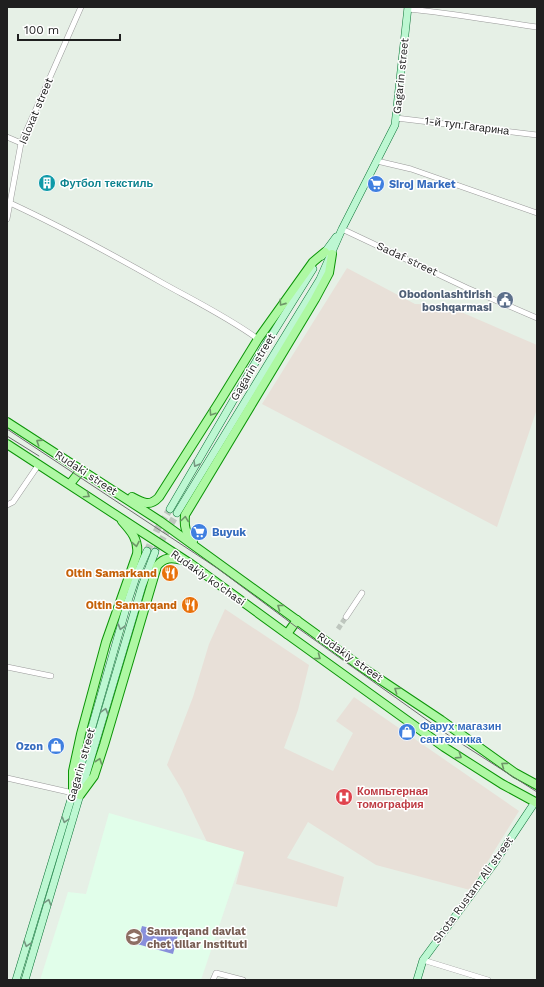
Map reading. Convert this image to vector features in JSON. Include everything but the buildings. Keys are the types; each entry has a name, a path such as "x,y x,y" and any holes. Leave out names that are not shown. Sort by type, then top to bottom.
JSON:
{"main road":[{"name":"Gagarin street","path":"170,509 265,346 309,274 328,253 342,229 395,125 408,8"},
{"name":"Gagarin street","path":"177,513 320,279 328,253"},
{"path":"111,488 146,504 156,501 166,488 258,339 313,262 328,253"},
{"path":"202,552 185,531 185,515 315,299 328,273 328,253"},
{"name":"Rudaki street","path":"7,422 111,488 202,552"},
{"name":"Rudaki street","path":"7,444 114,513"},
{"path":"70,484 81,470"},
{"path":"77,794 73,771 81,734 106,642 138,550 137,541 114,513"},
{"name":"Rudakiy ko'chasi","path":"114,513 191,564 287,634"},
{"name":"Gagarin street","path":"25,980 77,794 129,598 147,551"},
{"name":"Gagarin street","path":"16,980 77,794 142,586 156,552"},
{"name":"Rudakiy street","path":"202,552 360,666 441,720 515,773 537,785"},
{"path":"77,794 94,776 157,566 162,560 170,558 191,564"},
{"path":"287,634 297,620"},
{"name":"Rudakiy street","path":"287,634 444,747 502,784 536,803"},
{"name":"Shota Rustam Ali street","path":"417,980 423,960 493,865 536,803"}],"street":[{"name":"Isloxat street","path":"7,219 21,143 81,7"},
{"path":"408,8 451,13 470,18 537,27"},
{"name":"1-й туп.Гагарина","path":"396,118 537,134"},
{"path":"7,137 21,143"},
{"path":"377,161 411,168 537,213"},
{"path":"10,203 135,267 236,323 258,339"},
{"name":"Sadaf street","path":"342,229 467,288 537,318"},
{"path":"7,505 13,502 39,464"},
{"path":"346,617 362,593"},
{"path":"7,667 51,676"},
{"path":"7,778 77,794"},
{"path":"423,960 488,980"},
{"path":"213,980 216,973 243,980"}],"shaded area":[{"path":"347,268 415,304 445,305 537,345 537,409 497,527 262,404"},
{"path":"225,609 309,665 298,710 284,748 333,771 353,733 336,721 354,697 519,811 470,890 376,865 308,822 287,858 344,877 337,907 236,884 244,852 207,842 182,790 167,765 193,697 209,644"},
{"name":"Samarqand davlat chet tillar instituti","path":"109,813 244,852 201,980 40,980 68,892 86,894"},
{"path":"142,926 178,935 173,954 137,944"}],"tunnel":[{"path":"147,551 158,528 170,509"},
{"path":"155,552 177,513"},
{"path":"338,629 346,617"}],"tram line":[{"path":"7,429 217,568 295,626 451,737 537,792"},
{"path":"7,436 39,456"}],"place":[{"name":"Футбол текстиль","path":"47,183"},
{"name":"Siroj Market","path":"376,184"},
{"name":"Obodonlashtirish boshqarmasi","path":"505,300"},
{"name":"Buyuk","path":"199,532"},
{"name":"Oltin Samarkand","path":"170,573"},
{"name":"Oltin Samarqand","path":"190,605"},
{"name":"Фарух магазин сантехника","path":"407,732"},
{"name":"Ozon","path":"56,746"},
{"name":"Компьтерная томография","path":"344,797"},
{"name":"Samarqand davlat chet tillar instituti","path":"134,937"}]}
